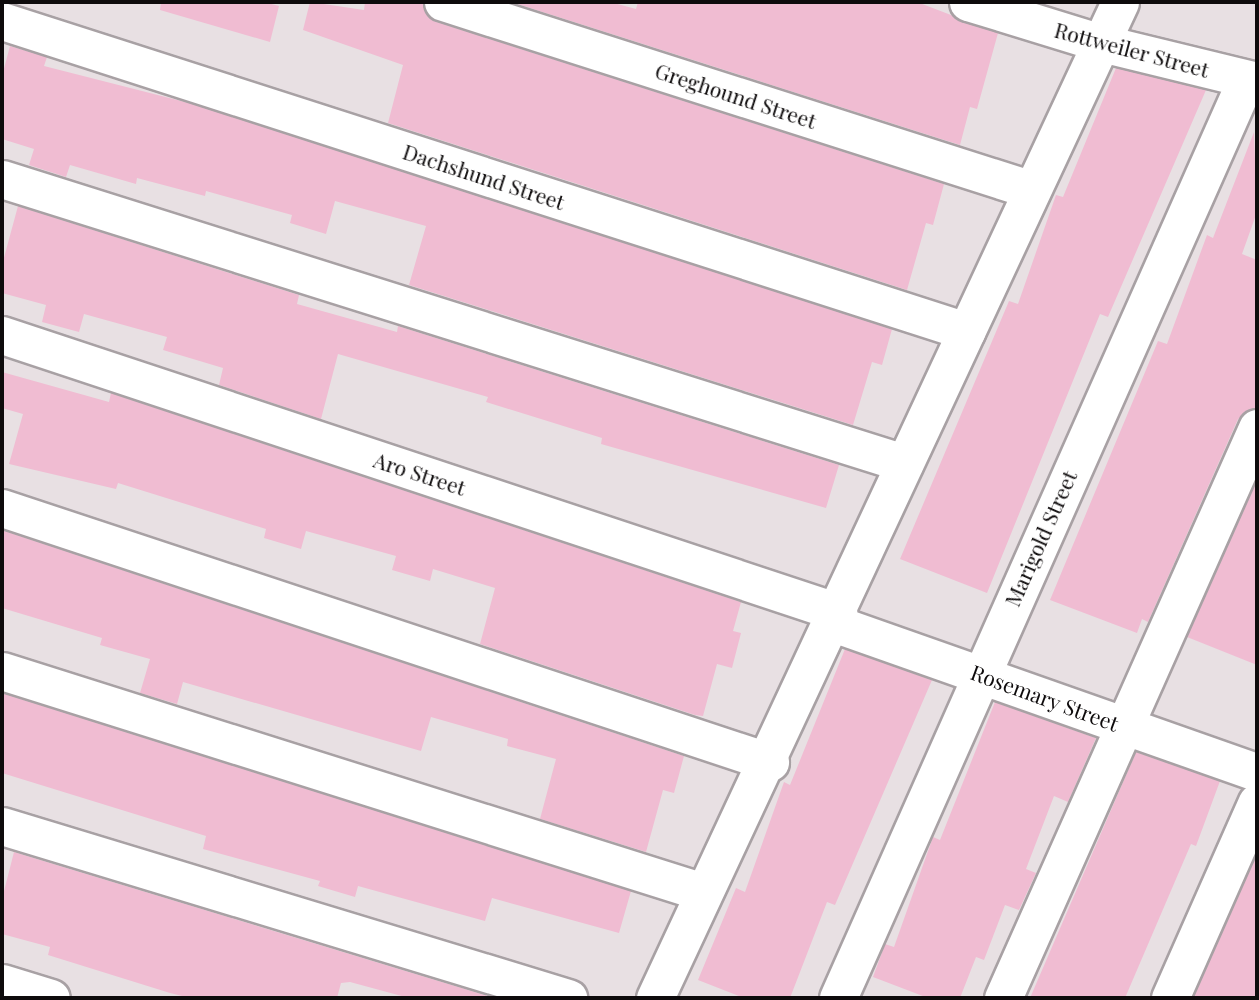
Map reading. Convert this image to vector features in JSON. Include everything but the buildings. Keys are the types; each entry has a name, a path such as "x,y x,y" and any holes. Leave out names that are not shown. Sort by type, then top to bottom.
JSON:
{"street":[{"name":"Greghound Street","path":"443,2 1029,189"},
{"name":"Rottweiler Street","path":"968,2 1101,43 1252,80"},
{"path":"655,998 703,892 769,762 1029,189 1120,2"},
{"name":"Dachshund Street","path":"2,21 966,331"},
{"name":"Marigold Street","path":"838,998 979,673 1252,80"},
{"path":"2,179 904,463"},
{"name":"Aro Street","path":"2,335 835,617"},
{"path":"1003,998 1257,428"},
{"path":"2,508 769,762"},
{"name":"Rosemary Street","path":"835,617 1123,726 1257,772"},
{"path":"2,671 703,892"},
{"path":"1170,998 1257,802"},
{"path":"2,826 568,998"},
{"path":"2,983 51,998"}]}
